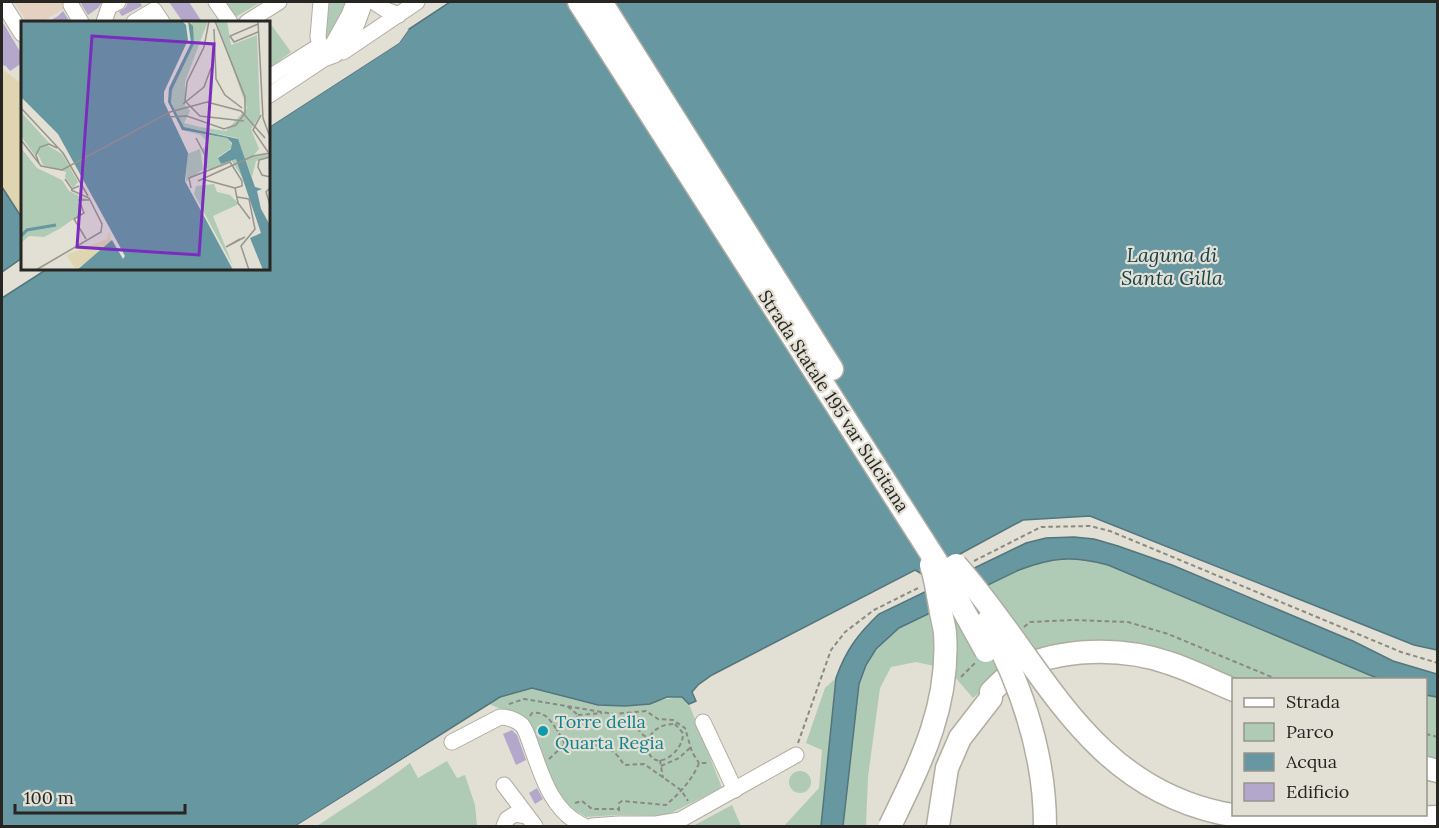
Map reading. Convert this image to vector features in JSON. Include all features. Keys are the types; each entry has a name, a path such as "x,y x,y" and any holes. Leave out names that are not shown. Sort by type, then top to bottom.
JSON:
{"highway":[{"name":"Strada Statale 195 var Sulcitana","path":"579,2 949,582 983,645 1006,695 1025,771 1029,826"},
{"name":"Strada Statale 195 var Sulcitana","path":"601,2 965,563 1016,682 1039,760 1045,826"},
{"path":"890,826 923,759 936,722 942,685 945,633 935,576 920,536"},
{"path":"965,563 994,611 1081,730 1111,760 1147,785 1186,803 1232,815"},
{"path":"938,826 947,768 960,738 991,698 991,692 1013,671 1038,660 1082,652 1123,653 1168,662 1232,690"},
{"path":"1242,816 1262,819 1437,817"}],"street":[{"path":"2,2 21,32"},
{"path":"104,21 109,7 118,2"},
{"path":"216,2 229,21"},
{"path":"249,21 279,2"},
{"path":"321,2 318,37 326,53"},
{"path":"326,53 338,36 354,2"},
{"path":"270,95 350,37 357,24 363,2"},
{"path":"338,36 346,32 363,2"},
{"path":"374,2 399,15"},
{"path":"270,77 326,53 344,51 417,2"},
{"path":"71,5 80,21"},
{"path":"136,21 154,10 161,21"},
{"path":"452,742 500,717 509,718 522,726 542,777 558,808 576,823 584,826"},
{"path":"704,722 735,790"},
{"path":"592,826 619,816 656,824 680,820 796,755"},
{"path":"504,785 531,821"},
{"path":"504,826 507,819 515,813 531,821"}],"path":[{"path":"965,563 1041,527 1090,526 1110,531 1401,652 1437,663"},
{"path":"796,755 798,741 831,650 845,632 874,610 924,585"},
{"path":"1021,628 1030,622 1062,620 1128,622 1168,634 1274,678"},
{"path":"956,683 970,666 979,660"},
{"path":"500,717 503,706 524,699 614,714 646,711 658,719 681,723 685,728 699,763 681,790 666,806 622,801 619,803 619,816 592,809 582,801 572,804 564,813"},
{"path":"566,705 578,715 597,715 603,712"},
{"path":"529,722 532,713 537,712 545,715 565,744 574,746 596,744 617,753 624,765 644,764 681,790 693,814"},
{"path":"636,713 641,735 649,738"},
{"path":"557,730 573,724 578,715"},
{"path":"675,724 682,730 679,748 669,757 660,760 649,755 646,746 649,738 657,729 675,724"},
{"path":"547,763 565,744"},
{"path":"662,766 679,758 691,747"},
{"path":"699,763 712,762 721,758"},
{"path":"660,760 663,777"}],"shaded area":[{"path":"14,2 74,2 44,21 26,21"}],"green space":[{"path":"219,2 261,2 237,16 225,11"},
{"path":"327,2 349,2 324,47"},
{"path":"270,23 291,52 270,67"},
{"path":"1082,558 1108,565 1377,678 1232,679 1167,654 1015,662 973,698 948,669 916,662 891,667 880,688 868,777 866,826 843,826 859,684 866,665 876,649 899,628 1038,563"},
{"path":"836,678 821,826 784,826 819,788 822,750 806,743 825,688"},
{"path":"532,688 579,701 615,706 682,697 689,704 722,788 665,816 586,817 560,802 529,734 503,710 489,704 500,697"},
{"path":"1427,695 1437,697 1437,762 1427,759"},
{"path":"447,761 457,778 465,775 475,805 477,826 317,826 410,763 418,778"},
{"path":"800,771 808,774 811,782 808,790 800,793 792,790 789,782 792,774"},
{"path":"732,805 741,826 693,826"}],"sand":[{"path":"2,69 21,83 21,216 2,187"}],"water":[{"name":"Laguna di Santa Gilla","path":"450,2 1437,2 1437,650 1414,645 1090,516 1023,520 960,554 942,560 922,574 915,570 712,675 692,692 696,701 689,704 682,697 667,697 650,704 598,705 532,688 500,697 296,826 2,826 2,298 45,270 270,270 270,126 399,43 409,29"},
{"path":"2,187 21,216 21,259 2,272"},
{"path":"1046,538 1094,539 1172,565 1353,641 1393,661 1437,674 1437,697 1427,695 1427,678 1377,678 1108,565 1073,559 1042,562 1019,570 899,628 876,649 866,665 859,684 843,826 821,826 836,678 853,643 879,614 1026,543"}],"pier":[{"path":"409,29 399,43 270,126 270,122 397,41 403,32"},
{"path":"432,741 431,745 302,826 296,826"}],"building":[{"path":"80,2 102,2 88,15"},
{"path":"128,2 140,2 142,6 122,16 119,12 126,7"},
{"path":"169,2 189,2 201,21 182,21"},
{"path":"63,11 69,21 50,21"},
{"path":"2,21 21,53 21,64 10,71 2,65"},
{"path":"512,730 517,735 526,760 516,765 503,734"},
{"path":"537,788 543,799 535,804 529,793"}],"place":[{"name":"Torre della Quarta Regia","path":"543,731"}]}
